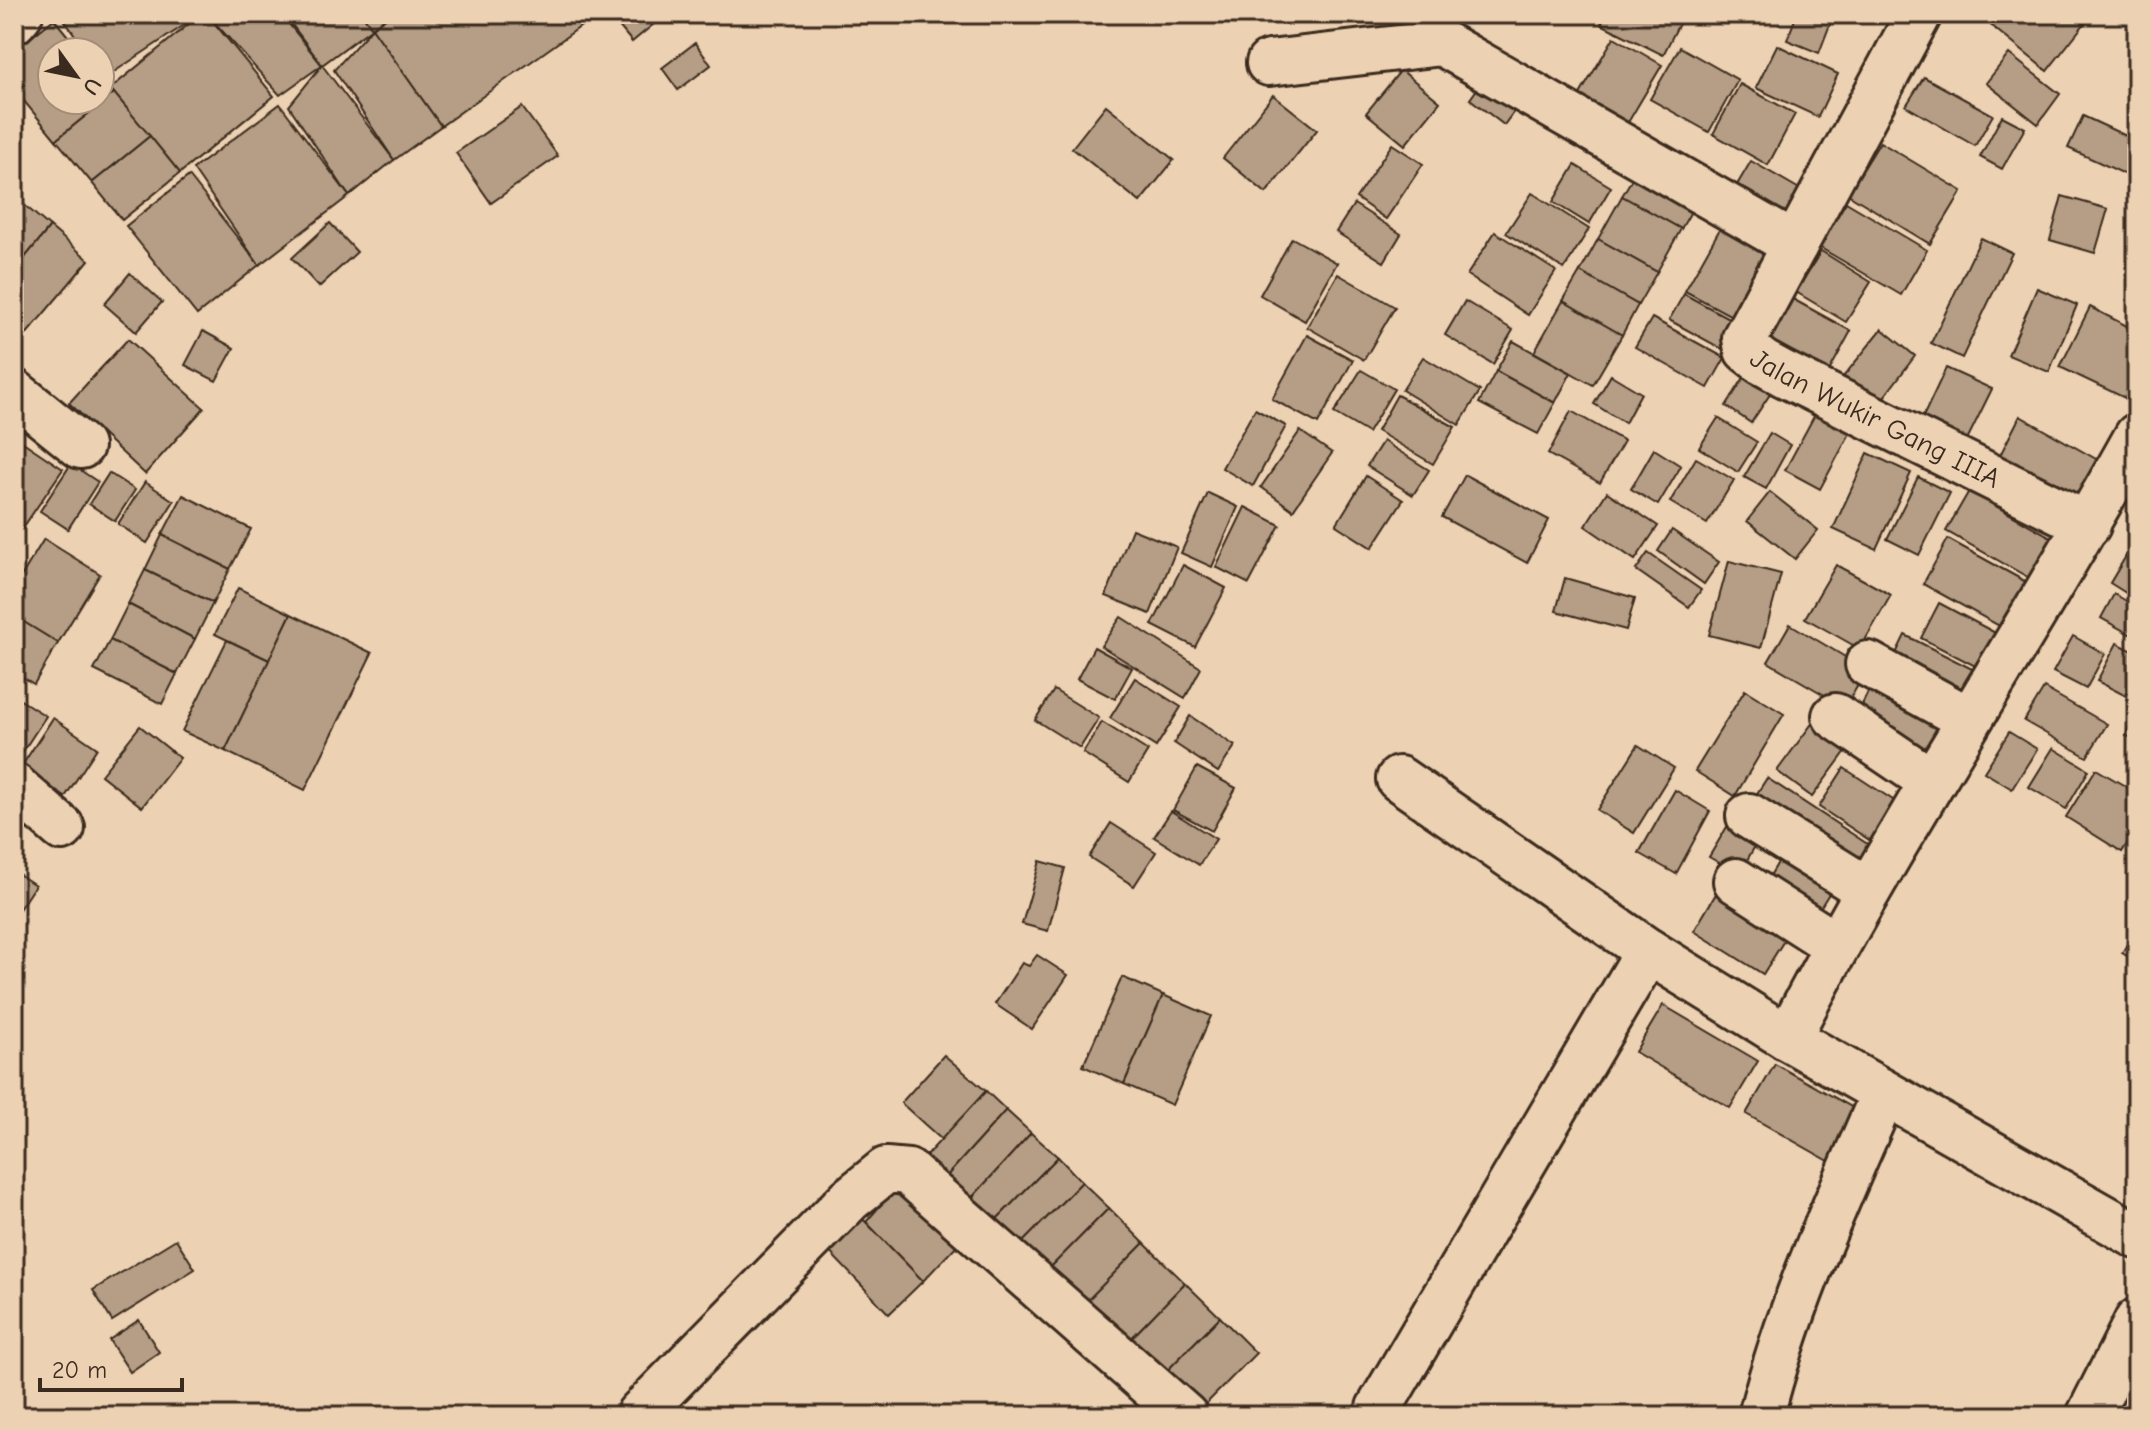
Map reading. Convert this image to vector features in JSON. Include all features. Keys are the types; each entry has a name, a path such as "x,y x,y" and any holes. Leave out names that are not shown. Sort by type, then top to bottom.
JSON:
{"street":[{"path":"14,21 20,14"},
{"name":"Jalan Wukir Gang IIIA","path":"1919,14 1745,338 1747,350 1784,374 2088,525"},
{"path":"1269,63 1442,43 1795,245"},
{"path":"14,392 81,446"},
{"path":"1788,1038 1836,945 1931,781 2088,525 2137,436"},
{"path":"1868,664 1968,719"},
{"path":"1835,716 1931,781"},
{"path":"1399,779 1648,951 1788,1038 2137,1236"},
{"path":"14,786 62,828"},
{"path":"1749,816 1868,890"},
{"path":"1736,881 1836,945"},
{"path":"1377,1416 1648,951"},
{"path":"1761,1416 1783,1335 1884,1093"},
{"path":"639,1414 850,1199 886,1170 908,1172 1185,1416"},
{"path":"2089,1416 2137,1321"}],"building":[{"path":"60,14 201,14 116,71 116,36 76,36"},
{"path":"201,14 207,14 274,96 180,173 116,96 116,84"},
{"path":"207,14 281,14 322,65 280,95"},
{"path":"284,14 362,14 372,28 322,65"},
{"path":"362,14 390,14 372,28"},
{"path":"391,14 587,14 591,19 441,126 372,28"},
{"path":"609,14 666,14 632,42"},
{"path":"1606,14 1684,14 1663,55 1601,24"},
{"path":"1797,14 1834,14 1819,53 1787,40"},
{"path":"1977,14 2092,14 2047,71"},
{"path":"54,19 68,36 36,36 36,116 14,89 14,51"},
{"path":"372,28 441,126 394,160 334,70"},
{"path":"1614,37 1662,65 1620,136 1572,108"},
{"path":"695,43 711,65 678,90 662,68"},
{"path":"1777,45 1838,74 1818,117 1756,88"},
{"path":"1680,47 1738,80 1709,132 1650,99"},
{"path":"2009,54 2060,94 2038,124 1986,83"},
{"path":"322,65 394,160 349,196 289,106"},
{"path":"1401,70 1440,102 1405,145 1366,113"},
{"path":"1924,77 1993,115 1975,146 1906,106"},
{"path":"1485,78 1520,103 1504,125 1470,99"},
{"path":"1740,84 1795,114 1768,165 1713,134"},
{"path":"116,95 150,136 92,183 56,140 86,116 116,116"},
{"path":"1273,95 1317,130 1266,193 1223,158"},
{"path":"280,104 349,196 259,265 193,169"},
{"path":"1106,105 1174,160 1140,202 1072,148"},
{"path":"522,107 558,156 491,203 456,153"},
{"path":"36,116 86,116 56,140"},
{"path":"2002,116 2025,128 2002,169 1980,157"},
{"path":"2083,116 2137,141 2137,162 2131,177 2068,148"},
{"path":"150,136 180,173 122,220 92,183"},
{"path":"1880,142 1962,191 1930,244 1848,194"},
{"path":"1392,144 1423,164 1386,219 1356,198"},
{"path":"1642,161 1701,194 1681,229 1622,196"},
{"path":"1751,161 1803,191 1776,237 1724,207"},
{"path":"1575,165 1611,187 1589,224 1553,202"},
{"path":"189,176 259,265 197,315 126,226"},
{"path":"1532,193 1589,229 1564,269 1506,233"},
{"path":"14,196 50,227 14,271"},
{"path":"1622,196 1681,229 1657,272 1598,239"},
{"path":"2062,196 2108,209 2095,253 2050,240"},
{"path":"1846,202 1927,250 1901,295 1819,247"},
{"path":"1354,204 1401,234 1384,262 1336,232"},
{"path":"1726,218 1780,247 1739,320 1685,291"},
{"path":"330,223 357,252 319,287 292,258"},
{"path":"50,227 89,260 14,349 14,271"},
{"path":"1495,232 1556,271 1528,315 1467,275"},
{"path":"1292,238 1337,263 1305,321 1260,295"},
{"path":"1981,238 2012,253 1962,358 1931,343"},
{"path":"1598,239 1657,272 1638,305 1580,272"},
{"path":"1821,251 1871,282 1846,322 1796,292"},
{"path":"1580,272 1638,305 1622,335 1563,301"},
{"path":"130,273 162,302 136,332 104,304"},
{"path":"1338,274 1395,307 1364,360 1307,327"},
{"path":"2037,288 2077,305 2049,372 2008,355"},
{"path":"1684,294 1736,322 1722,349 1669,320"},
{"path":"1789,297 1851,331 1820,388 1758,354"},
{"path":"1465,301 1513,330 1493,364 1445,335"},
{"path":"1563,301 1622,335 1593,385 1534,352"},
{"path":"2090,307 2137,331 2137,383 2129,400 2060,367"},
{"path":"1652,318 1725,358 1708,388 1635,347"},
{"path":"1882,329 1915,356 1878,405 1843,377"},
{"path":"203,331 234,348 216,381 185,365"},
{"path":"1307,335 1353,360 1318,424 1272,399"},
{"path":"128,339 204,408 145,474 69,403"},
{"path":"1513,341 1571,373 1555,403 1496,371"},
{"path":"1423,357 1480,391 1459,425 1402,390"},
{"path":"1752,365 1778,382 1751,423 1726,406"},
{"path":"1946,368 1992,389 1958,458 1914,436"},
{"path":"1361,370 1394,389 1368,433 1334,413"},
{"path":"1496,371 1555,403 1538,434 1479,403"},
{"path":"1611,375 1641,393 1625,423 1594,404"},
{"path":"1397,395 1455,427 1433,464 1377,431"},
{"path":"1819,407 1854,426 1820,489 1785,470"},
{"path":"1255,409 1286,426 1253,486 1222,468"},
{"path":"1571,411 1624,441 1600,483 1548,454"},
{"path":"2020,416 2112,468 2083,518 1993,469"},
{"path":"1718,418 1757,442 1738,472 1699,448"},
{"path":"1300,431 1332,453 1293,510 1261,487"},
{"path":"1770,433 1790,445 1766,489 1744,477"},
{"path":"20,440 63,469 20,532 14,528 14,449"},
{"path":"1383,441 1429,470 1413,495 1367,466"},
{"path":"1654,449 1681,466 1658,505 1631,489"},
{"path":"1868,453 1911,473 1876,549 1833,529"},
{"path":"1696,458 1734,480 1707,524 1670,502"},
{"path":"71,464 98,482 68,529 40,511"},
{"path":"109,473 135,490 115,521 89,504"},
{"path":"1465,475 1549,520 1527,563 1442,517"},
{"path":"1366,476 1403,500 1372,548 1336,525"},
{"path":"1918,477 1950,493 1919,555 1887,539"},
{"path":"145,482 174,501 147,543 118,524"},
{"path":"1969,491 2056,540 2033,580 1946,531"},
{"path":"1607,492 1658,526 1635,560 1585,526"},
{"path":"1770,492 1818,530 1795,559 1747,521"},
{"path":"1208,493 1238,507 1212,567 1181,553"},
{"path":"183,495 251,529 230,569 162,535"},
{"path":"1245,507 1280,525 1249,584 1216,567"},
{"path":"1132,529 1177,547 1150,614 1106,596"},
{"path":"1672,530 1719,562 1704,584 1658,551"},
{"path":"162,535 230,569 213,603 145,570"},
{"path":"44,539 100,574 58,643 14,616 14,588"},
{"path":"1948,539 2037,588 2012,633 1923,584"},
{"path":"2129,551 2137,556 2137,600 2110,583"},
{"path":"1648,553 1701,590 1689,607 1636,570"},
{"path":"1729,561 1781,574 1761,648 1709,635"},
{"path":"1183,565 1226,588 1195,647 1152,625"},
{"path":"1836,565 1891,595 1860,649 1805,618"},
{"path":"145,570 213,603 195,639 128,604"},
{"path":"1565,578 1635,598 1626,630 1556,611"},
{"path":"238,588 291,614 269,660 215,634"},
{"path":"2114,594 2137,607 2137,638 2101,618"},
{"path":"1939,603 2003,637 1985,671 1921,638"},
{"path":"128,604 195,639 177,674 110,640"},
{"path":"291,614 372,653 305,790 225,751"},
{"path":"14,616 58,643 34,684 14,672"},
{"path":"1121,617 1201,668 1185,698 1101,646"},
{"path":"1790,624 1867,670 1845,707 1768,662"},
{"path":"1905,635 1974,670 1956,707 1887,672"},
{"path":"2073,636 2105,654 2086,689 2053,672"},
{"path":"110,640 177,674 162,704 94,670"},
{"path":"227,640 269,660 225,751 182,731"},
{"path":"2117,643 2137,653 2137,676 2126,696 2097,681"},
{"path":"1094,647 1132,668 1115,699 1077,679"},
{"path":"1876,675 1953,716 1921,767 1854,722"},
{"path":"1135,678 1181,707 1156,747 1110,718"},
{"path":"2044,688 2107,724 2087,757 2024,721"},
{"path":"1054,690 1099,718 1080,748 1035,720"},
{"path":"1745,690 1784,714 1735,796 1695,771"},
{"path":"14,696 46,716 14,765"},
{"path":"2137,696 2137,739 2126,736"},
{"path":"1190,716 1235,746 1218,772 1174,743"},
{"path":"53,718 97,748 65,797 21,767"},
{"path":"1814,721 1849,747 1812,797 1777,771"},
{"path":"1102,722 1148,751 1129,782 1083,753"},
{"path":"140,726 180,758 142,807 101,775"},
{"path":"2009,732 2037,749 2012,789 1984,772"},
{"path":"1638,745 1674,768 1634,833 1597,810"},
{"path":"2053,748 2089,770 2066,809 2029,787"},
{"path":"1197,767 1236,788 1212,831 1173,810"},
{"path":"1844,768 1896,802 1871,841 1819,807"},
{"path":"2096,769 2137,793 2137,827 2122,852 2066,817"},
{"path":"1767,778 1872,847 1852,878 1747,809"},
{"path":"1675,790 1710,811 1676,874 1639,853"},
{"path":"1737,810 1766,827 1739,874 1709,857"},
{"path":"1171,811 1216,839 1199,865 1154,837"},
{"path":"1111,823 1156,852 1134,886 1089,857"},
{"path":"1789,844 1838,879 1812,921 1761,891"},
{"path":"1040,861 1065,868 1048,931 1022,924"},
{"path":"14,871 35,885 14,917"},
{"path":"1720,887 1790,931 1763,974 1694,931"},
{"path":"2137,927 2137,962 2122,953"},
{"path":"1037,955 1068,975 1032,1029 995,1004 1022,963 1029,966"},
{"path":"1122,977 1163,995 1124,1084 1083,1066"},
{"path":"1163,995 1211,1016 1172,1105 1124,1084"},
{"path":"1663,1005 1758,1061 1730,1108 1635,1052"},
{"path":"944,1055 986,1091 942,1140 901,1103"},
{"path":"1775,1064 1862,1113 1834,1164 1746,1114"},
{"path":"986,1091 1006,1110 946,1177 924,1158"},
{"path":"1006,1110 1031,1133 970,1200 946,1177"},
{"path":"1031,1133 1058,1157 994,1222 970,1200"},
{"path":"1058,1157 1082,1182 1019,1246 994,1222"},
{"path":"1082,1182 1109,1208 1046,1272 1019,1246"},
{"path":"898,1185 959,1243 923,1281 866,1222"},
{"path":"1109,1208 1144,1243 1081,1307 1046,1272"},
{"path":"855,1211 923,1281 889,1314 822,1244"},
{"path":"176,1239 195,1269 112,1321 93,1290"},
{"path":"1144,1243 1185,1283 1122,1348 1081,1307"},
{"path":"1185,1283 1220,1317 1156,1382 1122,1348"},
{"path":"1220,1317 1256,1353 1194,1416 1156,1382"},
{"path":"139,1320 159,1352 130,1372 109,1340"}]}
